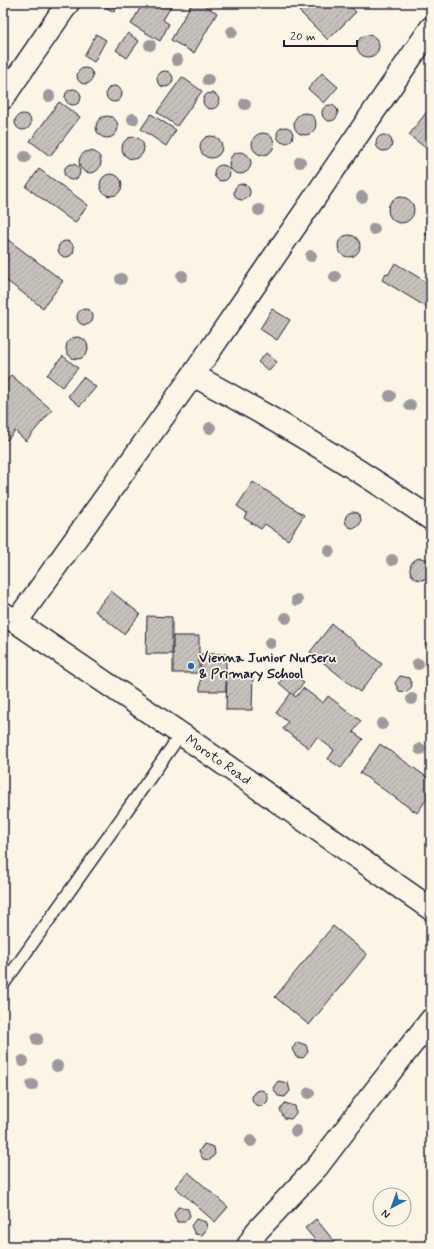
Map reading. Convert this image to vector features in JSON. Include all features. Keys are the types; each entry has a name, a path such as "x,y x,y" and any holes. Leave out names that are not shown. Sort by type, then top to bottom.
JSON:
{"street":[{"path":"3,98 68,3"},
{"path":"10,618 194,375 431,28"},
{"path":"194,375 268,414 380,484 431,519"},
{"name":"Moroto Road","path":"10,618 181,734 431,910"},
{"path":"248,1246 257,1231 317,1167 431,1020"}],"lane":[{"path":"3,985 181,734"}],"building":[{"path":"98,3 119,3 114,12"},
{"path":"143,3 173,3 163,20 169,24 160,41 131,24"},
{"path":"192,3 200,3 217,13 194,53 171,40"},
{"path":"306,3 346,3 356,12 328,40 299,11"},
{"path":"128,33 139,41 127,58 116,50"},
{"path":"96,34 106,40 94,62 84,56"},
{"path":"368,35 376,38 379,46 376,54 368,57 360,54 357,46 360,38"},
{"path":"82,68 88,68 93,73 91,82 88,84 82,84 77,79 77,73"},
{"path":"162,71 168,71 173,76 171,85 168,87 162,87 157,82 157,76"},
{"path":"322,73 338,87 324,103 308,89"},
{"path":"182,77 202,91 177,126 157,112"},
{"path":"114,86 121,91 122,94 117,101 114,102 107,97 106,94 111,87"},
{"path":"73,89 80,94 81,97 76,104 73,105 66,100 65,97 70,90"},
{"path":"208,93 214,93 219,98 217,107 214,109 208,109 203,104 203,98"},
{"path":"59,102 80,117 50,156 30,141"},
{"path":"327,105 333,105 338,110 336,119 333,121 327,121 322,116 322,110"},
{"path":"429,109 431,110 431,152 409,135"},
{"path":"305,113 313,116 316,124 313,132 305,135 297,132 294,124 297,116"},
{"path":"23,114 30,119 31,122 26,129 23,130 16,125 15,122 20,115"},
{"path":"151,114 176,130 166,146 141,129"},
{"path":"107,116 115,119 118,127 115,135 107,138 99,135 96,127 99,119"},
{"path":"282,127 288,127 293,132 291,141 288,143 282,143 277,138 277,132"},
{"path":"263,133 271,136 274,144 271,152 263,155 255,152 252,144 255,136"},
{"path":"381,135 387,135 392,140 390,149 387,151 381,151 376,146 376,140"},
{"path":"211,136 219,139 222,147 219,155 211,158 203,155 200,147 203,139"},
{"path":"133,137 141,140 144,148 141,156 133,159 125,156 122,148 125,140"},
{"path":"90,151 98,154 101,162 98,170 90,173 82,170 79,162 82,154"},
{"path":"240,152 248,155 251,163 248,171 240,174 232,171 229,163 232,155"},
{"path":"69,164 75,164 80,169 78,178 75,180 69,180 64,175 64,169"},
{"path":"219,165 225,165 230,170 228,179 225,181 219,181 214,176 214,170"},
{"path":"39,169 88,205 75,223 26,187"},
{"path":"111,174 119,177 122,185 119,193 111,196 103,193 100,185 103,177"},
{"path":"239,184 245,184 250,189 248,198 245,200 239,200 234,195 234,189"},
{"path":"401,197 410,201 414,210 410,219 401,223 392,219 388,210 392,201"},
{"path":"431,225 431,238 425,234"},
{"path":"349,235 357,238 360,246 357,254 349,257 341,254 338,246 341,238"},
{"path":"3,236 63,281 43,308 3,278"},
{"path":"63,241 69,241 74,246 72,255 69,257 63,257 58,252 58,246"},
{"path":"395,263 431,285 431,310 382,280 386,273 388,275"},
{"path":"82,309 88,309 93,314 91,323 88,325 82,325 77,320 77,314"},
{"path":"272,309 290,320 277,340 260,329"},
{"path":"77,337 85,340 88,348 85,356 77,359 69,356 66,348 69,340"},
{"path":"266,353 277,362 269,371 258,362"},
{"path":"63,356 78,368 62,387 47,375"},
{"path":"431,359 431,374 427,370 427,364"},
{"path":"11,375 52,410 26,441 15,431 7,440 3,437 3,385"},
{"path":"83,377 96,387 80,406 68,396"},
{"path":"253,482 304,515 288,540 265,524 261,529 244,518 247,513 237,506"},
{"path":"350,512 356,512 361,517 359,526 356,528 350,528 345,523 345,517"},
{"path":"421,558 429,561 432,569 429,577 421,580 413,577 410,569 413,561"},
{"path":"111,591 140,614 124,634 95,611"},
{"path":"147,616 172,617 172,654 146,654"},
{"path":"332,624 382,664 360,692 310,652"},
{"path":"173,636 199,636 199,673 173,673"},
{"path":"431,637 431,652 425,644"},
{"path":"201,654 226,654 226,691 200,691"},
{"path":"290,671 304,683 293,695 279,683"},
{"path":"227,673 253,673 252,710 226,710"},
{"path":"400,676 410,678 412,686 407,692 399,691 395,683"},
{"path":"303,688 323,703 328,696 361,721 353,732 363,739 341,768 328,759 334,750 317,737 309,748 283,729 288,722 276,713 291,693 296,697"},
{"path":"380,744 431,780 431,793 417,813 360,773"},
{"path":"333,926 367,954 309,1025 275,997"},
{"path":"297,1042 306,1045 308,1052 303,1058 296,1057 292,1049"},
{"path":"278,1081 288,1083 290,1091 285,1097 278,1096 273,1088"},
{"path":"260,1090 266,1092 268,1098 266,1104 260,1106 254,1104 252,1098 254,1092"},
{"path":"285,1103 295,1106 296,1113 291,1119 284,1118 280,1110"},
{"path":"204,1144 214,1147 215,1154 210,1160 203,1159 199,1151"},
{"path":"188,1172 228,1207 215,1222 175,1187"},
{"path":"178,1207 188,1209 190,1216 185,1222 177,1222 174,1214"},
{"path":"196,1219 206,1222 207,1229 202,1235 195,1234 191,1226"},
{"path":"316,1219 338,1246 320,1246 305,1228"}],"place":[{"name":"Vienna Junior Nurseru & Primary School","path":"191,666"}]}
